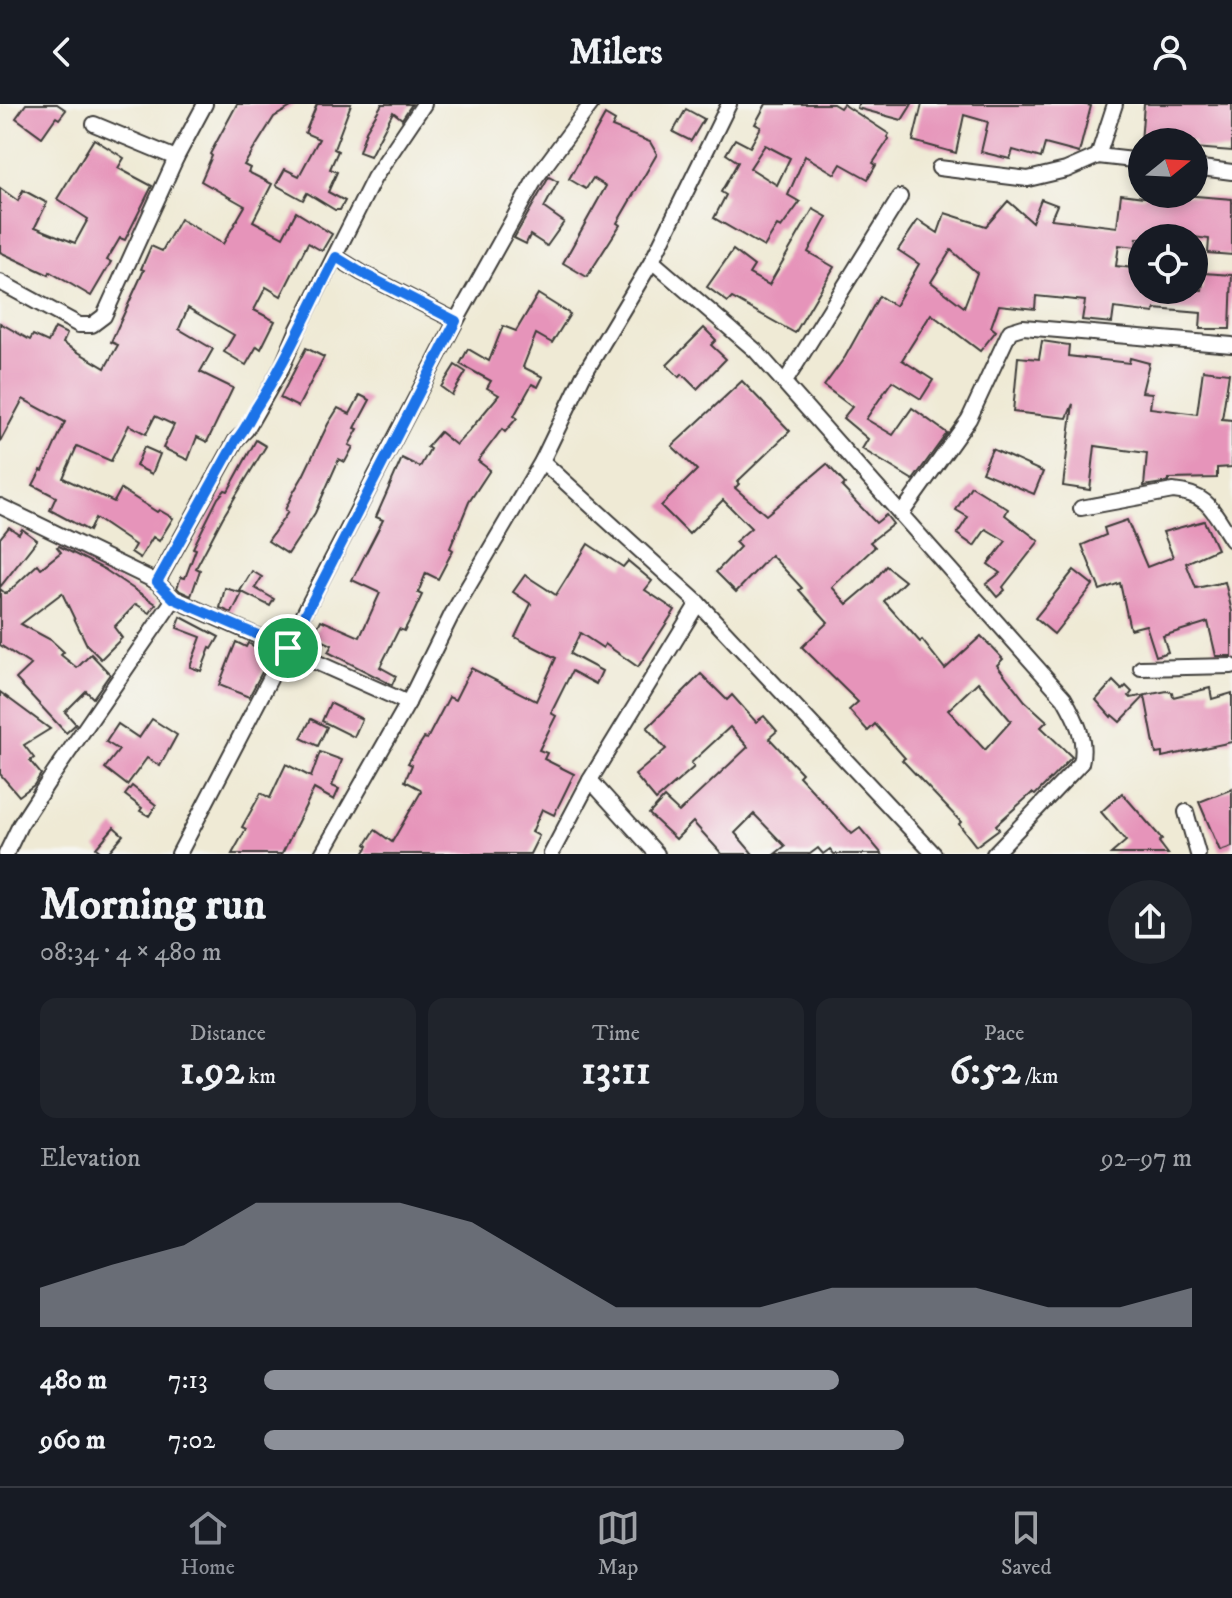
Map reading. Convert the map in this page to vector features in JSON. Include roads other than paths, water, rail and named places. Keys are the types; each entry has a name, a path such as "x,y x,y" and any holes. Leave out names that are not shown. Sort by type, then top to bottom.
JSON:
{"street":[{"path":"0,282 79,325 92,325 104,316 176,158 205,104"},
{"path":"157,582 236,440 246,430 282,367 374,178 424,104"},
{"path":"179,854 456,321 536,178 591,104"},
{"path":"322,854 408,703 452,614 542,461 583,376 652,261 729,104"},
{"path":"1098,156 1115,104"},
{"path":"94,124 176,158"},
{"path":"939,168 1028,179 1066,170 1098,156 1128,159"},
{"path":"1208,169 1232,172"},
{"path":"785,382 900,197"},
{"path":"336,257 456,321"},
{"path":"652,261 756,351 785,382 1064,698 1075,717 1085,748 1081,763 994,854"},
{"path":"902,513 969,419 1010,331 1023,327 1232,345"},
{"path":"542,461 698,603 934,854"},
{"path":"1081,508 1173,491 1188,492 1198,495 1207,503 1232,540"},
{"path":"0,507 157,582 174,599 408,703"},
{"path":"6,854 20,825 48,782 174,599"},
{"path":"551,854 590,780 698,603"},
{"path":"1141,668 1232,666"},
{"path":"590,780 657,854"},
{"path":"1186,812 1198,854"}]}
